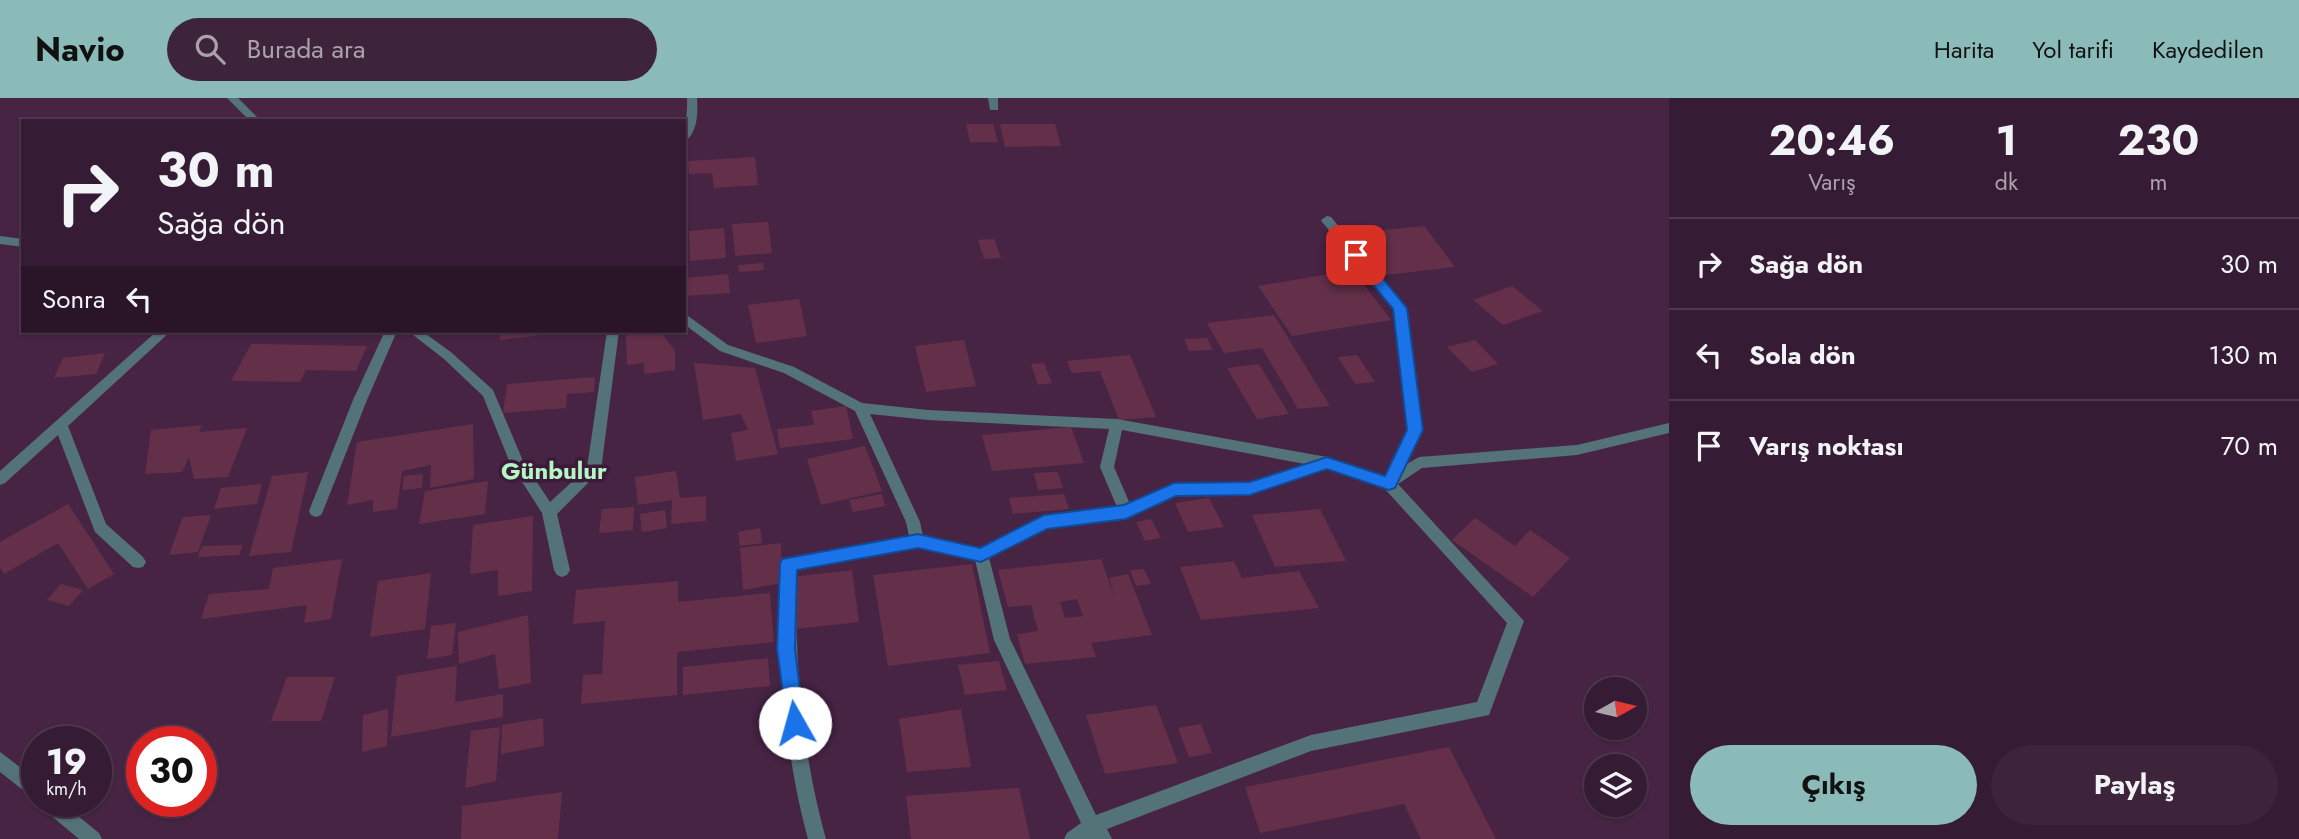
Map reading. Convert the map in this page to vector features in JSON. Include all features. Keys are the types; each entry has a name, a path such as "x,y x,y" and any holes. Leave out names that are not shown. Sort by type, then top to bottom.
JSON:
{"street":[{"path":"232,98 254,119"},
{"path":"686,135 694,119 692,98"},
{"path":"1327,220 1400,308 1415,430 1389,484"},
{"path":"0,240 21,243"},
{"path":"686,319 724,348 789,370 860,408 928,415 1117,424 1327,463 1389,484 1516,621 1483,709 1311,743 1098,832 1073,839"},
{"path":"0,479 163,333"},
{"path":"316,511 390,333"},
{"path":"417,333 449,356 488,393 517,463 550,512 562,570"},
{"path":"550,512 594,470 613,333"},
{"path":"860,408 913,522 918,541"},
{"path":"60,424 100,528 138,562"},
{"path":"1117,424 1107,467 1126,512"},
{"path":"1389,484 1419,463 1577,450 1669,428"},
{"path":"817,839 804,797 786,649 789,564 918,541 981,555 1044,522 1126,512 1174,489 1250,488 1327,463"},
{"path":"981,555 1002,640 1098,832"},
{"path":"0,761 21,779"},
{"path":"66,817 93,839"}],"building":[{"path":"597,117 636,117 636,119"},
{"path":"966,124 993,124 998,142 970,142"},
{"path":"1000,124 1055,124 1061,146 1005,147"},
{"path":"755,157 758,185 714,188 712,173 689,174 688,161"},
{"path":"768,222 772,253 735,256 732,224"},
{"path":"1424,226 1455,267 1385,275 1353,233"},
{"path":"724,228 726,258 690,261 689,231"},
{"path":"994,239 1001,258 984,259 978,240"},
{"path":"763,263 764,270 739,272 738,265"},
{"path":"1353,270 1391,320 1292,336 1258,286"},
{"path":"728,274 730,293 686,296 686,278"},
{"path":"1512,286 1543,311 1503,325 1473,300"},
{"path":"799,299 807,336 756,343 748,305"},
{"path":"1274,315 1330,406 1298,409 1262,348 1224,353 1207,323"},
{"path":"501,333 551,333 551,334 500,340"},
{"path":"662,333 675,351 675,370 644,374 644,363 627,365 626,335"},
{"path":"1207,338 1213,350 1189,351 1184,339"},
{"path":"964,340 976,386 926,392 915,346"},
{"path":"1475,340 1498,364 1472,372 1447,347"},
{"path":"251,344 367,346 356,371 306,370 300,382 231,381"},
{"path":"105,353 96,374 54,378 63,358"},
{"path":"1130,355 1156,417 1119,420 1100,371 1072,373 1067,361"},
{"path":"1357,355 1375,382 1355,384 1338,357"},
{"path":"694,363 755,368 778,454 736,461 731,433 748,430 741,414 703,420"},
{"path":"1044,363 1052,383 1038,385 1031,364"},
{"path":"1259,364 1289,414 1257,419 1227,368"},
{"path":"595,377 594,392 567,394 566,408 503,413 507,384"},
{"path":"846,406 853,439 780,448 777,429 814,425 811,411"},
{"path":"473,424 474,479 430,488 431,465 402,471 397,509 373,512 373,500 347,505 357,442"},
{"path":"202,425 199,432 247,428 228,477 194,479 189,457 182,472 145,474 151,430"},
{"path":"1071,427 1084,463 992,471 982,435"},
{"path":"865,446 882,491 821,505 807,459"},
{"path":"676,471 680,498 706,496 706,521 671,524 672,500 638,505 635,477"},
{"path":"308,472 291,552 249,556 272,476"},
{"path":"1058,472 1063,488 1038,490 1034,473"},
{"path":"423,474 422,488 402,490 404,476"},
{"path":"488,481 485,514 419,524 425,491"},
{"path":"262,484 257,504 214,509 221,488"},
{"path":"882,494 885,506 853,512 849,500"},
{"path":"1064,494 1069,509 1013,514 1009,498"},
{"path":"1209,498 1224,527 1188,532 1175,503"},
{"path":"68,504 114,574 88,589 58,543 4,574 0,567 0,542"},
{"path":"634,507 633,530 599,533 602,509"},
{"path":"1320,509 1346,561 1275,567 1252,515"},
{"path":"665,510 667,528 642,532 640,514"},
{"path":"211,515 198,552 169,555 183,517"},
{"path":"533,516 532,591 498,596 498,570 470,574 473,525"},
{"path":"1475,518 1515,546 1530,530 1570,558 1533,597 1452,540"},
{"path":"1151,519 1161,538 1145,541 1136,522"},
{"path":"760,528 762,543 740,546 738,532"},
{"path":"781,543 782,583 743,590 740,548"},
{"path":"243,545 239,555 198,557 202,546"},
{"path":"342,559 331,619 304,623 307,605 201,619 209,594 269,589 273,568"},
{"path":"1101,559 1116,602 1109,578 1128,574 1152,635 1091,643 1096,657 1025,664 1017,634 1038,631 1031,605 1008,607 998,570","holes":["1077,599 1083,616 1065,618 1060,602"]},
{"path":"1234,561 1242,578 1299,571 1319,608 1201,620 1180,567"},
{"path":"972,564 990,653 888,666 873,575"},
{"path":"1144,569 1151,584 1136,586 1130,570"},
{"path":"852,570 859,622 796,629 791,577"},
{"path":"431,573 425,629 370,637 378,581"},
{"path":"678,581 678,602 770,593 774,642 677,652 677,695 581,704 583,675 602,674 605,621 573,624 576,590"},
{"path":"61,584 83,590 69,606 47,600"},
{"path":"528,615 531,683 499,689 495,654 459,664 458,632"},
{"path":"456,623 452,655 427,659 431,626"},
{"path":"768,658 770,686 683,695 683,667"},
{"path":"999,661 1007,690 965,695 958,665"},
{"path":"457,666 455,702 503,694 503,717 391,737 397,676"},
{"path":"287,677 335,677 321,721 271,721"},
{"path":"1156,705 1178,763 1105,774 1086,715"},
{"path":"388,709 387,746 362,752 363,715"},
{"path":"961,709 971,767 907,772 899,719"},
{"path":"543,718 544,746 501,754 502,725"},
{"path":"1201,724 1212,753 1189,757 1178,728"},
{"path":"500,727 496,781 465,788 471,731"},
{"path":"1449,747 1496,839 1421,839 1404,804 1260,833 1245,787"},
{"path":"1019,788 1030,839 911,839 906,796"},
{"path":"562,792 558,839 461,839 462,806"}],"district":[{"name":"Günbulur","path":"554,470"}],"route":[{"path":"795,723 786,649 789,564 918,541 981,555 1044,522 1126,512 1174,489 1250,488 1327,463 1389,484 1415,430 1400,308 1356,255"}]}
